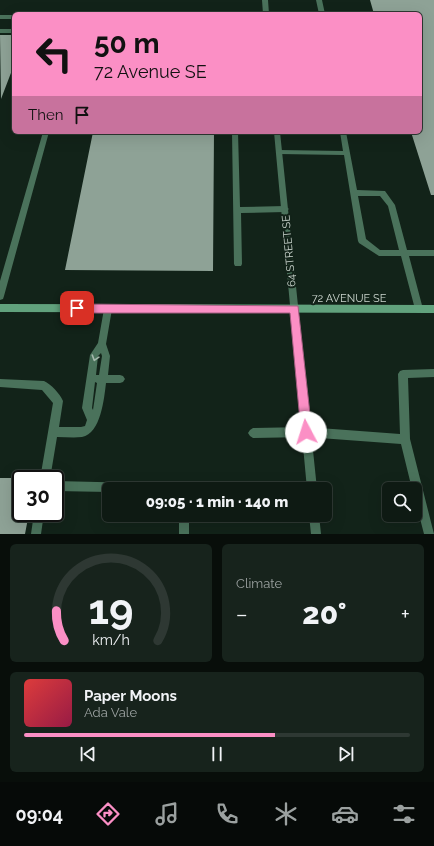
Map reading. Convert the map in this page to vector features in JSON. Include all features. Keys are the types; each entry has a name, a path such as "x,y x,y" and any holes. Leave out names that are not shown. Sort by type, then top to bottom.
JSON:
{"street":[{"path":"265,0 266,12"},
{"path":"319,0 322,12"},
{"path":"0,17 12,17"},
{"path":"0,31 12,31"},
{"path":"0,296 45,134"},
{"path":"235,134 238,264"},
{"name":"64 STREET SE","path":"277,134 311,482"},
{"path":"343,134 362,241 379,253 434,252"},
{"path":"279,152 346,153"},
{"path":"354,193 382,193 391,205 419,309"},
{"path":"237,210 285,209"},
{"name":"72 AVENUE SE","path":"0,308 434,309"},
{"path":"92,420 87,408 94,355 102,344 108,309"},
{"path":"54,432 82,432 88,429 98,409 106,356 102,344"},
{"path":"429,534 405,439 403,374 434,373"},
{"path":"91,379 120,379"},
{"path":"0,383 44,386 58,401 47,470"},
{"path":"253,432 306,432 405,439"},
{"path":"64,486 102,487"},
{"path":"36,534 38,522"},
{"path":"184,522 184,534"},
{"path":"315,522 316,534"}],"building":[{"path":"370,0 434,0 434,195 431,195 412,134 422,134 422,12 373,12"},
{"path":"0,35 12,35 12,70 1,99"},
{"path":"93,134 214,134 213,271 65,270"},
{"path":"0,478 12,478 12,522 27,522 25,534 0,534"}],"route":[{"path":"77,308 294,309 306,432"}]}
